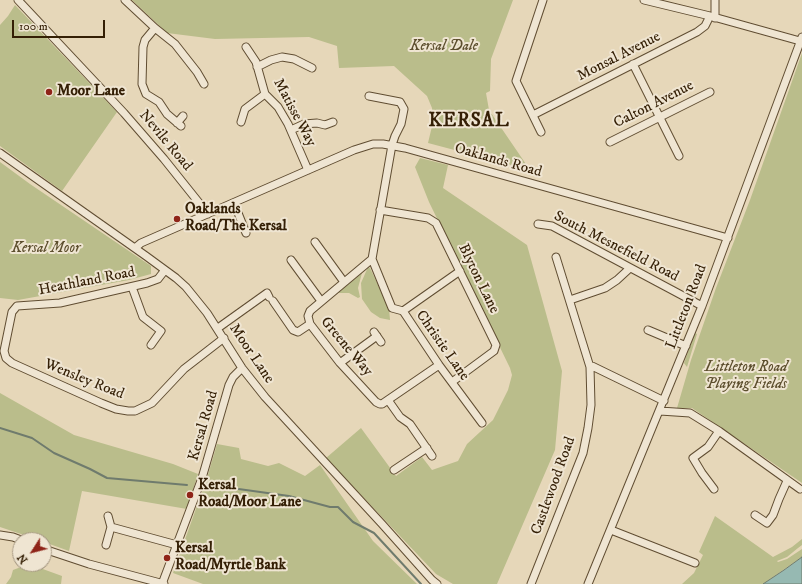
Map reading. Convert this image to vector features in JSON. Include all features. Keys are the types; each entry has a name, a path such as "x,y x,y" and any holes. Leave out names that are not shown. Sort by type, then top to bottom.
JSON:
{"street":[{"name":"Nevile Road","path":"18,0 124,112 208,214"},
{"path":"125,0 155,28 175,44 204,79"},
{"path":"541,132 516,81 542,0"},
{"path":"644,0 801,39"},
{"path":"712,17 715,0"},
{"name":"Monsal Avenue","path":"533,115 697,32 705,26 712,17"},
{"path":"155,28 146,40 143,47 142,84 146,94 159,102 167,114 179,125 183,116"},
{"name":"Littleton Road","path":"588,584 702,306 801,39"},
{"name":"Matisse Way","path":"246,47 257,67 265,94 278,107 291,130 308,170"},
{"path":"257,67 271,60 282,57 294,59 312,68"},
{"path":"633,64 679,156"},
{"name":"Calton Avenue","path":"610,142 710,92"},
{"path":"241,122 245,109 265,94"},
{"path":"369,96 381,94 400,102 404,109 401,124 394,136 392,145 372,259"},
{"path":"291,130 304,124 325,124 333,122"},
{"name":"Oaklands Road","path":"135,248 141,243 363,146 383,144 449,160 728,238"},
{"name":"Moor Lane","path":"0,153 135,248 186,287 207,312 242,368 270,403 437,584"},
{"path":"234,203 246,233"},
{"name":"Blyton Lane","path":"380,210 428,218 436,223 496,344 494,351 452,382"},
{"name":"South Mesnefield Road","path":"538,224 552,226 702,306"},
{"path":"315,242 344,282"},
{"name":"Castlewood Road","path":"531,584 583,453 591,405 590,367 556,257"},
{"name":"Greene Way","path":"372,259 321,301 308,314 308,319 310,324 340,363 376,402 382,404 388,400"},
{"name":"Christie Lane","path":"372,259 392,308 403,311 439,365 482,423"},
{"path":"291,260 321,301"},
{"path":"570,300 605,288 617,280 630,268"},
{"name":"Heathland Road","path":"12,312 17,306 60,303 132,287 158,279 165,270"},
{"path":"403,311 460,271"},
{"path":"132,287 143,317 161,331 151,345"},
{"path":"218,328 270,297 293,330 298,332 310,324"},
{"name":"Wensley Road","path":"12,312 4,351 6,358 9,361 101,403 116,409 128,411 141,409 152,403 184,369 224,338"},
{"path":"648,330 686,346"},
{"path":"340,363 378,337"},
{"path":"432,456 410,424 400,417 388,400 439,365"},
{"path":"590,367 592,366 664,400"},
{"name":"Kersal Road","path":"163,584 202,478 229,385 233,377 242,368"},
{"path":"660,411 690,413 719,431 800,489"},
{"path":"714,489 693,458 708,447 719,431"},
{"path":"394,470 427,448"},
{"path":"755,515 767,523 773,515 778,498 787,481"},
{"path":"106,544 110,527 108,516"},
{"path":"110,527 177,545"},
{"path":"611,530 695,563"},
{"path":"0,535 12,537"},
{"path":"52,552 163,584"}],"green space":[{"name":"Kersal Dale","path":"132,0 513,0 491,59 490,91 486,93 489,110 530,170 428,143 433,122 432,108 427,96 394,66 339,68 337,46 309,37 215,39 167,33"},
{"name":"Moor Lane","path":"15,5 117,112 62,191 0,146 0,25"},
{"name":"Littleton Road Playing Fields","path":"802,53 802,483 692,408 677,408 691,360 716,288 750,200"},
{"path":"420,158 448,165 443,188 527,245 562,371 555,450 497,584 453,584 436,574 326,458 361,428 396,476 422,457 432,470 458,461 467,444 493,420 508,390 512,375 510,368 429,202 415,167"},
{"name":"Kersal Moor","path":"0,162 151,266 151,274 129,280 18,300 0,298"},
{"path":"368,267 370,268 389,308 390,320 380,318 371,312 362,299 361,283"},
{"path":"362,273 358,288 360,297 358,298 349,293 338,293"},
{"path":"695,333 697,334 687,367 684,363"},
{"path":"0,393 74,435 173,464 198,474 187,509 82,491 69,551 52,545 52,532 15,532 0,527"},
{"path":"217,444 239,448 241,459 268,466 279,463 305,476 320,465 373,541 417,584 203,584 173,573 207,478"},
{"path":"715,516 773,557 792,547 802,539 802,545 787,557 777,561 787,559 802,549 802,557 763,584 682,584 694,573 703,555 699,552"},
{"path":"12,572 51,572 62,576 61,584 6,584"}],"water":[{"path":"802,557 802,584 763,584 784,570"}],"waterway":[{"path":"0,428 32,438 54,453 107,478 187,485"},
{"path":"217,486 289,496 330,507 338,507 353,522 374,533 421,584"}],"place":[{"name":"Moor Lane","path":"49,92"},
{"name":"Oaklands Road/The Kersal","path":"177,219"},
{"name":"Kersal Road/Moor Lane","path":"190,495"},
{"name":"Kersal Road/Myrtle Bank","path":"167,558"}],"district":[{"name":"KERSAL","path":"469,122"}]}
